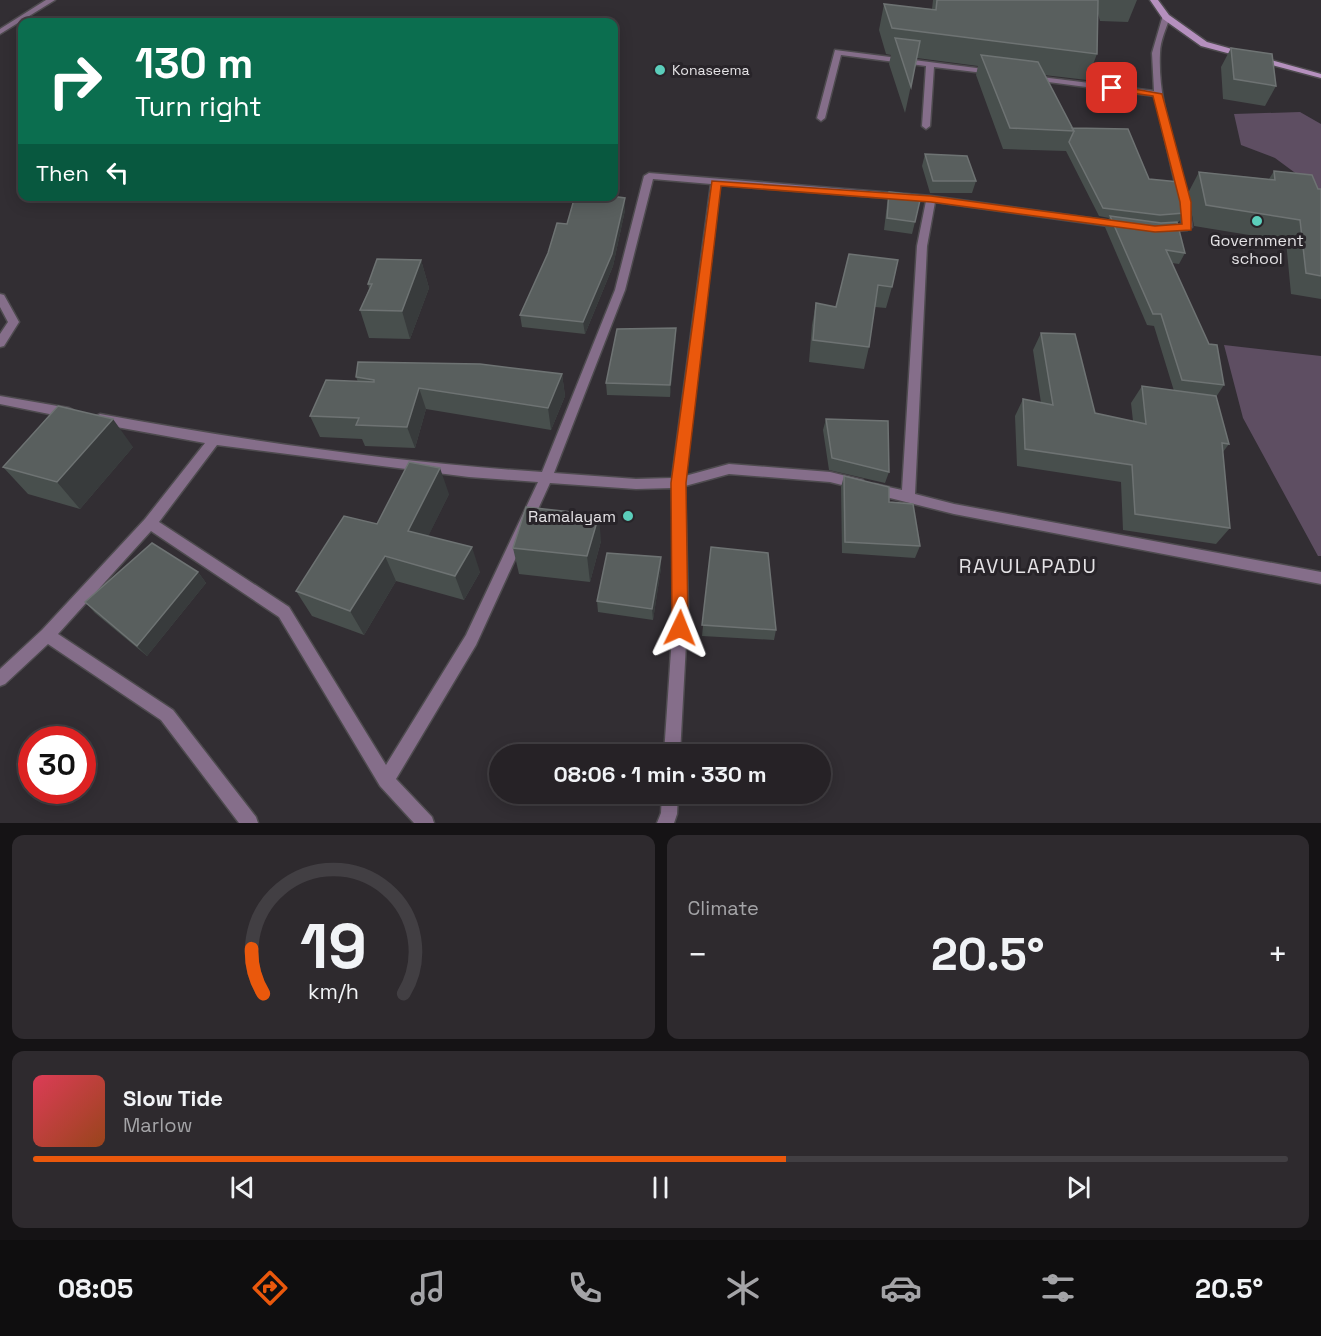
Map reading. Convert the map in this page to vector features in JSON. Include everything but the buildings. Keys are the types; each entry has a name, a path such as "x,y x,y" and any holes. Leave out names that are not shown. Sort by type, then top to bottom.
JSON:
{"main road":[{"path":"1154,0 1166,17 1204,44 1321,76"}],"street":[{"path":"22,18 51,0"},
{"path":"1155,229 1187,227 1186,202 1157,94 1156,51 1166,17"},
{"path":"0,32 18,21"},
{"path":"821,118 838,52 998,73"},
{"path":"926,126 930,64"},
{"path":"1021,76 1157,94"},
{"path":"386,780 471,640 546,478 620,290 649,176 931,199 1131,226"},
{"path":"673,744 681,607 678,483 716,183"},
{"path":"908,497 922,246 931,199"},
{"path":"0,298 14,322 0,343"},
{"path":"0,400 213,440 469,472 636,484 678,483 729,469 830,477 954,509 1321,578"},
{"path":"0,679 47,635 150,523 213,440"},
{"path":"150,523 284,612 386,780 426,823"},
{"path":"47,635 167,715 250,823"},
{"path":"665,823 669,814 670,804"}],"shaded area":[{"path":"1300,112 1321,124 1321,192 1275,158 1241,145 1234,114"},
{"path":"1224,345 1321,356 1321,556 1318,556 1243,418"}],"place":[{"name":"Konaseema","path":"660,70"},
{"name":"Government school","path":"1257,221"},
{"name":"Ramalayam","path":"628,516"}],"district":[{"name":"RAVULAPADU","path":"1028,566"}],"route":[{"path":"680,628 678,483 716,183 931,199 1155,229 1187,227 1186,202 1157,94 1112,88"}]}
